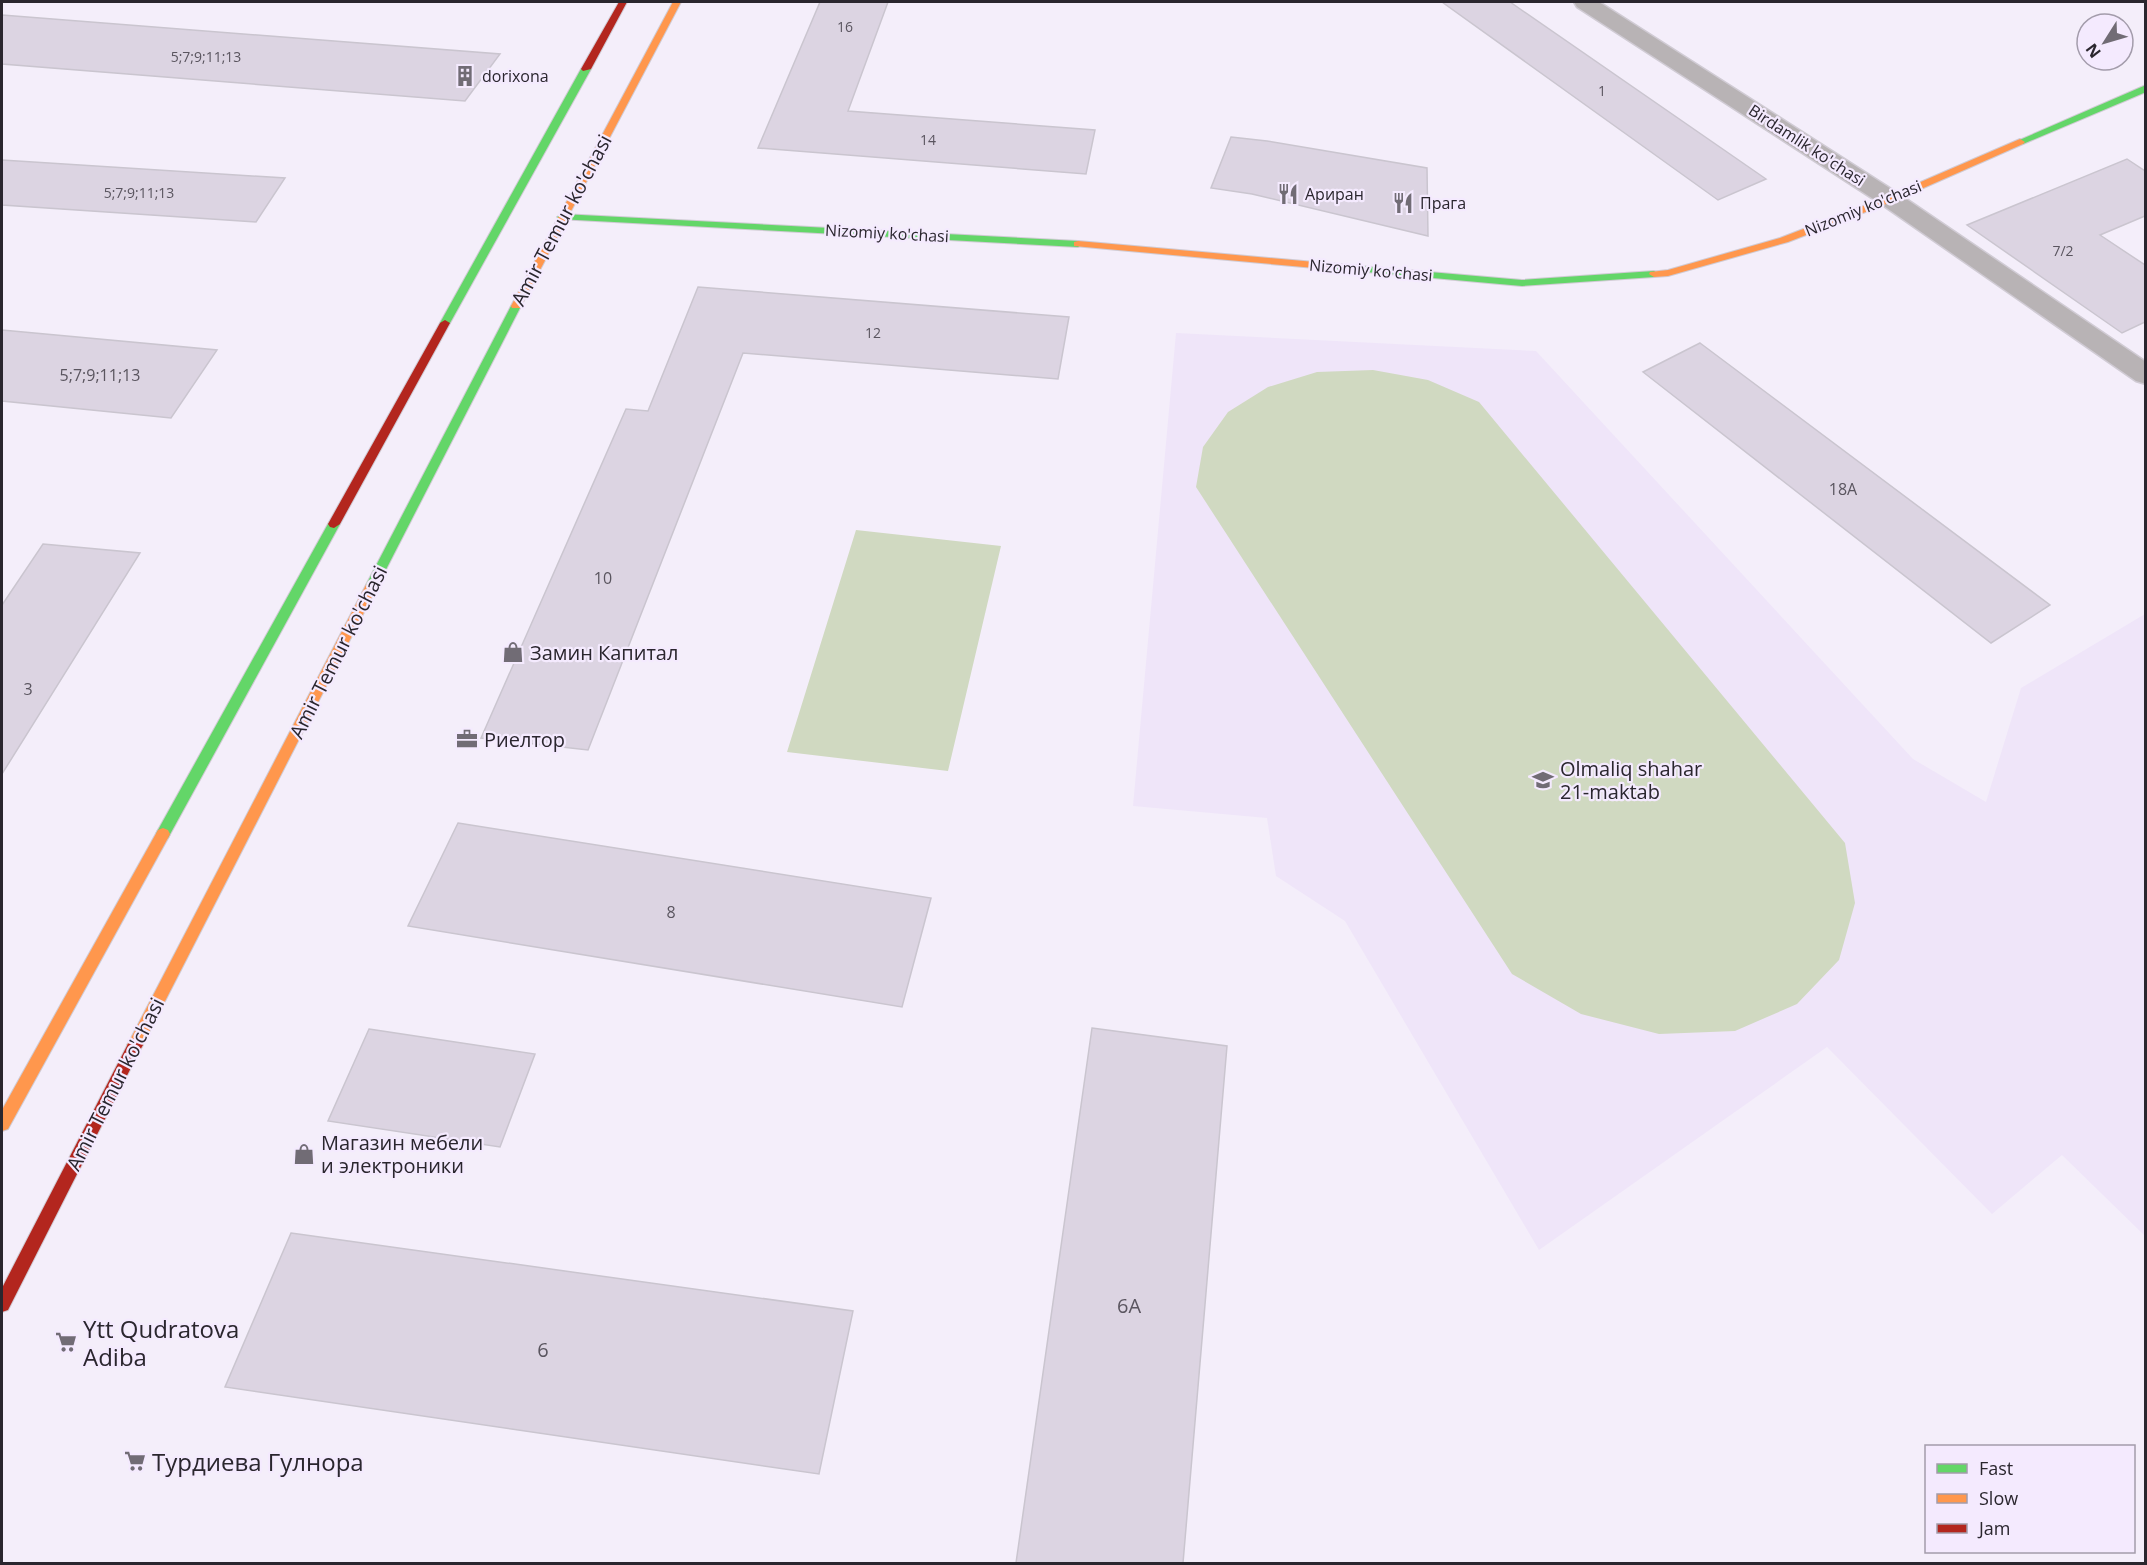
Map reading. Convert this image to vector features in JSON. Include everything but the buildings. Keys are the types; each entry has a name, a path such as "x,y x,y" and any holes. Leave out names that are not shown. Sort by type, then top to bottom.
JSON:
{"main road":[{"path":"2,1124 623,2"},
{"name":"Amir Temur ko'chasi","path":"2,1304 562,217 677,2"},
{"name":"Nizomiy ko'chasi","path":"562,217 1041,241 1522,283 1668,273 1784,240 1890,199 2145,88"}],"street":[{"name":"Birdamlik ko'chasi","path":"1585,2 1890,199 2145,375"}],"shaded area":[{"name":"Olmaliq shahar 21-maktab","path":"1176,333 1536,351 1913,759 1986,802 2021,688 2145,614 2145,1236 2062,1155 1992,1214 1827,1047 1539,1250 1345,921 1276,876 1267,818 1133,806"}],"green space":[{"path":"1373,370 1428,380 1479,402 1845,843 1855,903 1839,960 1797,1004 1735,1031 1659,1034 1581,1014 1512,974 1196,487 1203,447 1228,412 1268,387 1317,372"},
{"path":"856,530 1001,546 948,771 787,752"}],"traffic: fast":[{"path":"445,323 586,69"},
{"path":"2020,142 2146,88"},
{"path":"562,217 1078,244"},
{"path":"1326,266 1522,283 1654,274"},
{"path":"372,585 516,306"},
{"path":"163,834 334,524"}],"traffic: slow":[{"path":"516,306 677,2"},
{"path":"1654,274 1668,273 1784,240 1890,199 2020,142"},
{"path":"1078,244 1326,266"},
{"path":"135,1045 372,585"},
{"path":"2,1124 163,834"}],"traffic: jam":[{"path":"586,69 623,2"},
{"path":"334,524 445,323"},
{"path":"2,1304 135,1045"}],"place":[{"name":"dorixona","path":"465,76"},
{"name":"Ариран","path":"1288,194"},
{"name":"Прага","path":"1403,203"},
{"name":"Замин Капитал","path":"513,652"},
{"name":"Риелтор","path":"467,739"},
{"name":"Olmaliq shahar 21-maktab","path":"1543,780"},
{"name":"Магазин мебели и электроники","path":"304,1154"},
{"name":"Ytt Qudratova Adiba","path":"66,1342"},
{"name":"Турдиева Гулнора","path":"135,1461"}]}
